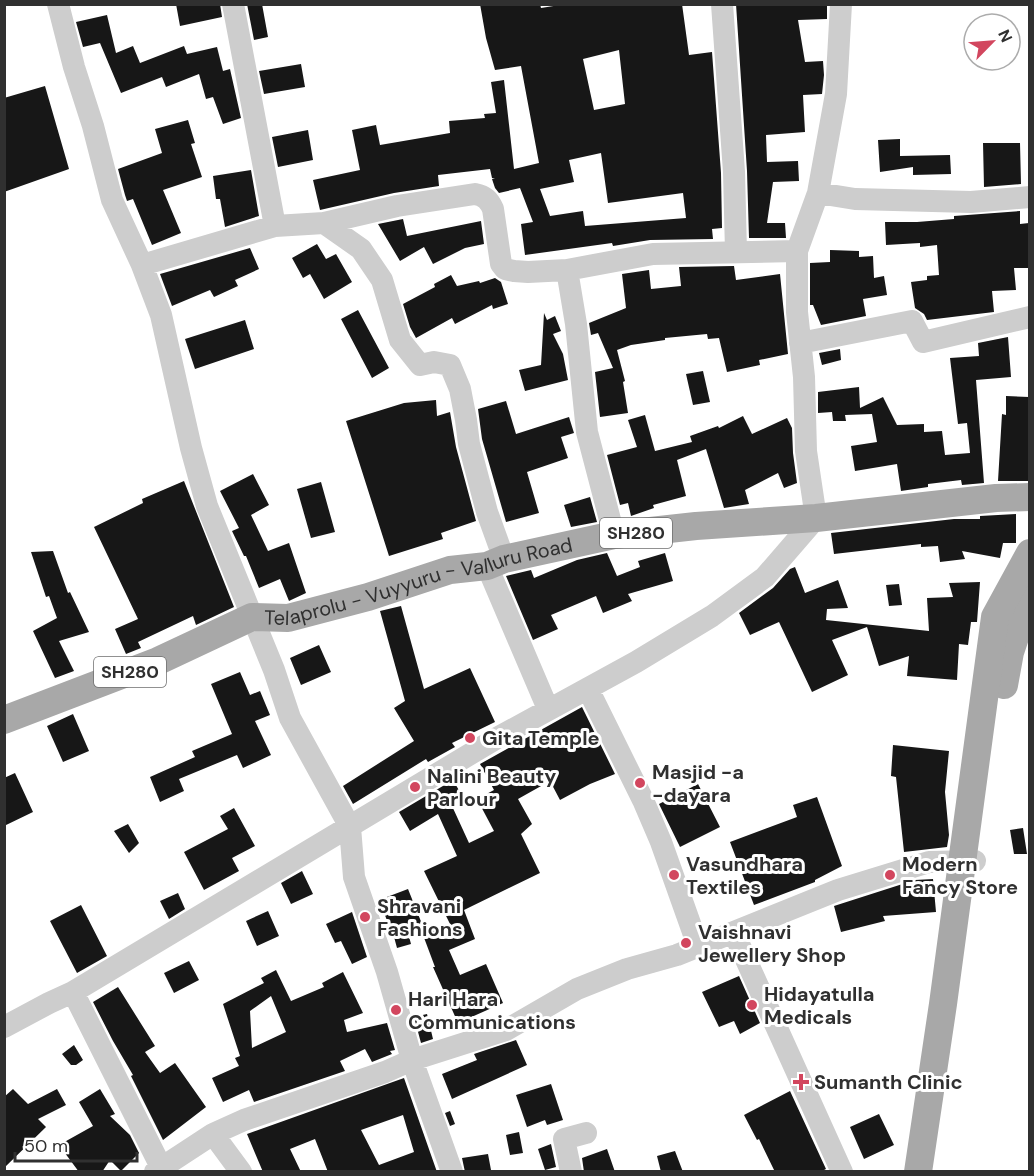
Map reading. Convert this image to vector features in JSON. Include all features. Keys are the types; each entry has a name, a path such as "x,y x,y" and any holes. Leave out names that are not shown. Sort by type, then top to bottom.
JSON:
{"main road":[{"name":"Telaprolu - Vuyyuru - Valluru Road","path":"4,720 148,665 252,617 288,618 368,597 450,570 496,563 614,535 696,526 816,518 996,498 1029,497"},
{"path":"935,1172 936,1150 955,1048 965,975 969,861 995,617 1029,553"},
{"path":"918,1172 969,861 1010,652 1029,592"}],"street":[{"path":"58,4 112,200 142,265 161,315 191,448 207,506 290,718 350,827 354,877 387,972 412,1060 452,1172"},
{"path":"233,4 275,226"},
{"path":"722,4 734,172 736,252"},
{"path":"4,1028 73,992 548,709 670,642 765,577 816,518 807,451 804,377 797,312 797,251 818,193 836,93 841,4"},
{"path":"818,193 855,199 971,202 1029,197"},
{"path":"142,265 275,226 324,222 397,206 475,194 489,201 493,209 501,264 505,269 528,272 567,270 652,254 797,251"},
{"path":"324,222 361,249 382,280 400,340 420,365 434,362 450,365 460,389 469,444 496,563 548,709"},
{"path":"567,270 576,324 587,432 614,535"},
{"path":"800,343 912,321 923,342 1029,317"},
{"path":"588,688 648,810 698,946"},
{"path":"73,992 158,1169 213,1134 244,1120 385,1072 412,1060 506,1030 577,989 627,969 677,955 838,890 929,862 969,861"},
{"path":"734,933 842,1172"},
{"path":"571,1172 564,1139 586,1133"},
{"path":"213,1134 241,1172"}],"building":[{"path":"176,4 220,4 222,17 180,26"},
{"path":"247,4 262,4 268,37 254,40"},
{"path":"480,4 540,4 541,8 566,4 682,4 689,55 712,52 721,173 722,228 712,229 713,239 650,240 613,246 612,243 525,255 521,224 533,222 520,188 499,193 495,188 492,179 495,178 492,178 490,169 438,175 439,186 394,193 320,210 313,180 360,170 352,130 376,125 380,145 450,133 449,121 485,118 484,114 496,113 491,82 504,80 514,169 539,163 521,66 495,70","holes":["619,50 625,104 594,110 583,59","601,153 608,203 683,193 686,218 585,226 583,211 550,216 540,189 574,182 569,160"]},
{"path":"736,4 792,4 792,6 827,4 827,19 798,20 805,62 823,61 824,75 822,94 803,95 805,132 766,135 767,162 798,161 799,181 773,182 767,223 785,223 786,238 749,238"},
{"path":"107,15 116,53 133,46 140,63 184,46 187,54 217,47 223,71 230,69 241,118 223,124 213,97 206,99 199,74 166,87 162,77 121,93 100,43 83,47 76,22"},
{"path":"301,64 305,87 264,94 259,71"},
{"path":"45,86 69,169 4,192 4,98"},
{"path":"188,120 195,143 191,144 202,177 163,190 181,233 152,245 133,199 127,201 118,169 162,153 155,129"},
{"path":"308,130 313,160 278,167 272,137"},
{"path":"900,139 900,156 950,155 951,174 913,175 913,167 880,172 878,140"},
{"path":"983,143 1020,143 1021,184 984,187"},
{"path":"251,170 259,216 225,227 220,199 216,199 213,176"},
{"path":"1020,211 1020,224 1029,223 1029,268 1014,268 1016,290 992,291 994,312 927,320 924,314 915,308 911,282 927,280 927,276 939,275 937,245 920,247 920,243 886,245 885,222 954,219 954,216"},
{"path":"403,219 407,236 481,221 484,244 465,248 433,264 424,247 400,261 378,224"},
{"path":"317,244 326,259 336,254 352,282 324,299 310,274 303,278 292,258"},
{"path":"250,248 259,269 235,280 238,286 214,297 210,290 172,306 160,274"},
{"path":"830,250 859,251 859,257 873,256 874,278 884,276 887,295 863,299 866,316 821,325 813,305 810,305 810,263 830,262"},
{"path":"734,266 736,280 780,274 788,354 759,360 760,365 727,372 719,338 708,339 707,334 665,338 665,340 631,345 617,350 625,381 623,382 628,413 600,417 595,372 613,368 598,333 591,335 589,323 626,308 622,274 649,270 651,289 681,286 679,267"},
{"path":"451,275 457,286 479,281 480,283 495,278 501,282 508,304 493,309 492,305 455,324 452,318 416,338 403,304 435,287 434,284"},
{"path":"358,310 389,368 372,378 341,319"},
{"path":"544,313 547,320 555,316 561,331 553,334 563,354 568,380 525,391 519,370 541,365"},
{"path":"245,320 254,349 195,369 185,339"},
{"path":"1008,337 1011,377 976,380 984,483 962,485 961,480 928,484 928,487 901,491 897,464 855,471 851,446 877,442 872,414 845,415 846,421 833,421 832,412 818,413 818,392 859,387 860,408 883,397 897,425 924,424 924,432 942,431 945,455 970,453 967,423 958,424 950,358 979,356 978,343"},
{"path":"840,349 841,360 822,365 819,353"},
{"path":"703,371 710,402 693,405 686,374"},
{"path":"1006,396 1029,397 1029,481 998,481 1002,414 1006,415"},
{"path":"436,400 437,416 450,412 456,447 476,521 441,533 443,539 389,556 346,421 404,403"},
{"path":"506,401 516,434 569,417 574,433 561,437 568,458 527,472 539,513 506,522 482,439 478,409"},
{"path":"645,415 655,451 692,442 690,436 718,426 719,428 743,416 752,434 787,418 792,428 797,483 784,488 778,473 745,490 749,504 724,508 706,449 677,460 686,496 653,505 654,508 631,516 628,503 620,505 607,455 637,447 628,420"},
{"path":"253,474 269,505 251,515 268,551 289,543 306,593 289,601 280,579 259,588 246,556 232,531 239,528 220,491"},
{"path":"184,481 234,607 196,625 193,616 138,642 141,648 126,654 115,629 138,619 94,527 143,503 142,499"},
{"path":"321,482 335,532 311,538 297,489"},
{"path":"590,497 597,522 571,527 564,505"},
{"path":"1016,514 1016,543 1003,543 1000,558 962,551 965,559 940,562 938,546 921,547 921,544 834,554 831,533"},
{"path":"53,551 68,593 70,592 89,632 59,641 74,671 55,678 33,631 57,618 49,596 46,597 31,552"},
{"path":"607,553 617,576 640,567 638,561 665,553 673,581 628,594 632,601 603,613 596,596 551,615 558,629 533,640 506,576 531,570 534,578 577,560"},
{"path":"795,567 805,593 838,580 848,608 827,609 826,620 929,631 927,598 953,597 949,583 980,582 977,622 971,622 968,645 959,644 957,680 907,676 909,656 879,666 867,627 832,640 848,675 812,692 779,622 750,635 739,613 773,588 790,569"},
{"path":"899,584 902,605 889,606 886,585"},
{"path":"401,606 424,689 470,668 495,722 452,743 455,747 428,762 426,759 353,804 343,786 414,741 394,708 405,701 380,611"},
{"path":"319,645 331,672 301,685 290,658"},
{"path":"240,672 250,695 260,691 270,715 255,721 271,755 243,768 237,755 179,779 184,791 160,802 150,777 195,757 192,751 232,734 211,684"},
{"path":"582,707 615,774 560,800 550,781 518,799 532,824 521,834 540,873 464,910 475,939 449,950 460,975 486,964 503,1003 458,1023 433,967 435,967 423,935 450,924 424,871 457,856 438,814 410,831 399,812 453,780 464,799 452,806 469,843 494,831 477,799 494,790 480,764"},
{"path":"73,714 89,751 63,762 47,726"},
{"path":"893,745 949,751 945,792 949,835 947,847 904,852 896,777 891,776"},
{"path":"15,773 33,812 4,826 4,778"},
{"path":"698,784 720,827 680,847 659,804"},
{"path":"817,797 842,866 815,882 754,905 730,842 797,817 793,805"},
{"path":"234,808 255,846 232,858 239,871 204,890 184,852 228,829 220,816"},
{"path":"128,824 139,843 129,853 114,831"},
{"path":"1023,828 1027,854 1014,854 1010,830"},
{"path":"302,871 313,894 291,904 281,883"},
{"path":"933,879 936,912 883,916 885,921 841,932 834,906 915,880"},
{"path":"408,889 422,924 407,929 411,944 397,948 390,922 388,923 379,900"},
{"path":"178,893 185,909 169,919 160,901"},
{"path":"81,905 107,956 77,973 50,921"},
{"path":"268,911 279,936 257,946 246,921"},
{"path":"352,912 367,957 352,964 341,941 335,943 326,924"},
{"path":"189,961 199,980 174,993 164,973"},
{"path":"276,970 291,1001 324,987 322,983 343,972 363,1013 344,1020 347,1032 387,1023 395,1050 390,1051 392,1054 372,1062 365,1049 340,1061 345,1071 254,1102 249,1090 223,1102 212,1078 239,1066 235,1058 240,1056 223,1004 264,983 261,978","holes":["271,996 286,1032 252,1048 250,1011"]},
{"path":"739,976 760,1023 740,1034 734,1021 719,1027 702,992"},
{"path":"118,987 155,1046 145,1052 160,1073 175,1063 206,1107 163,1140 131,1076 133,1075 93,1002"},
{"path":"427,1014 433,1039 421,1043 414,1017"},
{"path":"516,1040 527,1065 452,1099 442,1074 477,1060 474,1054"},
{"path":"74,1045 83,1060 76,1065 71,1065 62,1054"},
{"path":"404,1078 437,1172 328,1172 315,1139 290,1149 301,1172 263,1172 247,1134","holes":["403,1115 414,1152 379,1165 361,1130"]},
{"path":"551,1084 563,1120 547,1125 545,1120 527,1127 516,1095"},
{"path":"13,1089 28,1104 57,1089 66,1105 38,1119 46,1127 4,1168 4,1097"},
{"path":"100,1089 115,1114 110,1116 130,1135 139,1153 121,1171 110,1160 102,1172 79,1172 59,1145 93,1126 79,1102"},
{"path":"790,1091 826,1169 820,1172 775,1172 744,1115"},
{"path":"450,1111 455,1124 450,1126 445,1113"},
{"path":"879,1114 894,1145 864,1159 850,1127"},
{"path":"519,1132 523,1153 510,1155 506,1135"},
{"path":"551,1144 556,1167 545,1170 538,1149"},
{"path":"607,1149 615,1172 584,1172 582,1158"},
{"path":"675,1151 683,1172 661,1172 657,1156"},
{"path":"488,1154 491,1170 465,1172 462,1158"}],"place":[{"name":"Gita Temple","path":"470,738"},
{"name":"Masjid -a -dayara","path":"640,783"},
{"name":"Nalini Beauty Parlour","path":"415,787"},
{"name":"Vasundhara Textiles","path":"674,875"},
{"name":"Modern Fancy Store","path":"890,875"},
{"name":"Shravani Fashions","path":"365,917"},
{"name":"Vaishnavi Jewellery Shop","path":"686,943"},
{"name":"Hidayatulla Medicals","path":"752,1005"},
{"name":"Hari Hara Communications","path":"396,1010"},
{"name":"Sumanth Clinic","path":"801,1082"}]}
